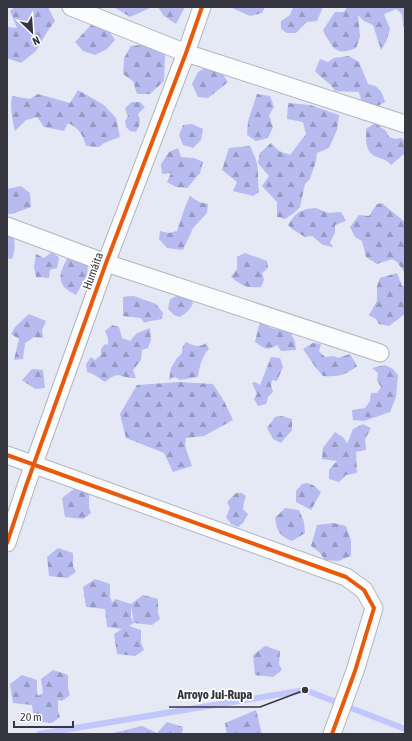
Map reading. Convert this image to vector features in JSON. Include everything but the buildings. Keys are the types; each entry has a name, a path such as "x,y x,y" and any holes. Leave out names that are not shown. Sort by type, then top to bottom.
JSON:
{"street":[{"path":"71,7 186,53 405,124"},
{"name":"Humáita","path":"7,543 106,263 202,7"},
{"path":"7,226 106,263 380,353"},
{"path":"7,455 346,577 364,590 374,608 355,671 334,728"}],"green space":[{"path":"15,7 48,7 55,21 36,51 21,63 7,58 7,27 17,28 10,11"},
{"path":"114,7 150,7 130,17"},
{"path":"158,7 185,7 176,24 164,16"},
{"path":"230,7 265,7 262,13 250,16"},
{"path":"293,7 323,7 317,21 307,22 296,33 287,33 281,29 281,21 290,15"},
{"path":"347,7 405,7 405,28 403,26 402,14 396,9 384,14 390,29 386,42 381,50 373,25 364,21 358,15 360,37 356,48 349,51 339,51 332,46 323,30 335,12 344,12"},
{"path":"91,25 106,27 115,40 107,49 95,55 83,51 75,42"},
{"path":"152,44 165,54 164,81 150,94 137,94 133,81 123,74 124,58 131,46"},
{"path":"349,56 359,62 368,84 375,86 380,90 385,102 376,107 365,107 359,92 335,91 331,85 315,71 320,59 328,62 334,58"},
{"path":"206,67 220,70 228,82 208,98 198,97 192,84 198,72"},
{"path":"78,90 104,105 116,118 120,137 104,143 99,147 86,146 80,132 72,125 68,123 64,131 44,127 37,117 26,120 15,131 11,105 12,96 30,99 38,94 70,103"},
{"path":"257,94 270,96 274,107 269,115 273,127 268,138 256,141 247,135 248,121"},
{"path":"132,102 140,102 145,107 138,114 140,123 136,132 130,131 126,127 125,121 128,116 125,108"},
{"path":"288,103 310,105 339,115 337,130 329,148 317,153 310,179 305,184 300,207 285,219 277,217 277,202 262,186 269,176 258,163 260,153 271,143 279,151 290,155 306,134 303,122 287,119"},
{"path":"375,123 386,131 389,137 395,139 402,138 405,142 405,153 391,165 385,160 373,155 368,149 366,142 366,129"},
{"path":"192,124 203,129 201,140 193,148 183,145 179,135 183,125"},
{"path":"250,146 256,159 258,169 259,192 253,196 233,191 237,182 222,170 229,148"},
{"path":"178,148 181,157 194,158 203,162 200,173 187,188 176,187 167,182 171,173 162,174 161,164 169,152"},
{"path":"21,186 30,193 31,207 12,214 7,214 7,189"},
{"path":"190,196 199,202 208,204 207,213 193,228 183,250 167,248 159,239 160,231 169,233 177,231"},
{"path":"382,203 405,222 405,273 397,262 392,259 377,264 366,257 362,241 355,237 350,227 359,215 369,216 377,204"},
{"path":"316,208 328,213 341,212 346,221 335,225 335,233 330,242 333,247 323,245 312,236 305,237 288,225 299,212 306,209"},
{"path":"7,233 12,234 15,243 12,259 7,258"},
{"path":"52,252 59,258 57,268 50,270 49,278 36,277 34,267 36,254 44,258"},
{"path":"245,253 267,261 268,268 262,273 264,280 261,287 244,286 231,277 237,269 237,257"},
{"path":"69,256 88,264 87,275 76,295 65,288 61,280 61,272"},
{"path":"397,273 402,286 405,287 405,314 389,326 379,324 376,319 369,315 377,301 377,286 380,278"},
{"path":"179,295 189,297 193,303 191,308 180,317 174,315 168,309 170,299"},
{"path":"134,296 156,304 163,313 162,319 144,323 141,318 123,316 123,297"},
{"path":"29,314 46,321 42,330 43,338 34,337 25,343 23,359 14,360 19,339 11,334 15,327"},
{"path":"260,321 271,328 291,333 295,342 296,350 281,351 277,345 268,349 255,342"},
{"path":"112,325 119,327 122,338 130,341 137,333 150,328 151,340 148,348 142,350 141,360 133,370 136,378 117,375 105,382 87,372 86,364 91,357 95,360 101,355 101,349 105,344 108,345 108,338 105,331"},
{"path":"186,342 196,346 201,346 206,343 209,349 201,362 198,377 180,380 175,377 169,380 171,368 182,353 182,348"},
{"path":"313,343 321,344 319,351 325,357 334,356 338,358 350,354 357,366 342,375 323,376 303,349"},
{"path":"271,357 280,358 283,367 277,381 272,380 271,385 273,392 268,397 266,404 258,406 254,399 257,394 252,383 255,382 260,385"},
{"path":"385,365 393,369 398,375 396,397 390,412 364,421 353,420 352,410 365,408 370,401 371,393 377,393 381,387 377,380 378,373 372,368"},
{"path":"32,369 43,370 45,388 35,389 22,380"},
{"path":"179,382 213,384 224,401 233,420 204,436 186,438 185,446 192,466 173,472 164,453 126,438 120,414 137,385"},
{"path":"282,416 292,419 292,430 281,443 273,439 267,428 275,417"},
{"path":"363,424 371,428 365,439 366,450 356,452 357,473 346,475 339,482 329,479 329,470 337,461 322,459 323,448 335,432 344,438 347,444 353,429"},
{"path":"307,483 313,485 321,492 311,510 296,502 296,491 302,484"},
{"path":"74,489 89,494 89,507 91,513 83,519 65,517 62,498"},
{"path":"236,493 242,493 246,496 243,509 248,514 243,523 238,527 231,524 226,517 230,508 227,502"},
{"path":"285,508 299,510 304,522 305,533 292,541 280,533 276,523 275,518"},
{"path":"333,523 346,526 351,541 351,556 338,561 325,560 319,552 311,546 317,525"},
{"path":"58,548 73,553 73,566 76,572 67,578 49,576 47,557"},
{"path":"95,579 110,584 110,597 112,602 116,599 131,604 143,595 158,599 158,613 160,619 152,625 134,623 129,626 141,630 141,643 144,650 135,656 117,654 114,634 122,629 107,627 105,609 86,607 83,587","holes":["131,607 134,623 131,617"]},
{"path":"265,646 280,651 279,664 282,670 273,677 255,675 253,655"},
{"path":"53,670 68,675 68,688 70,695 62,701 58,700 58,711 60,717 52,723 34,721 32,705 13,703 10,684 22,675 37,680 38,696 43,693 41,679"},
{"path":"256,710 262,734 227,734 225,723"},
{"path":"167,722 183,727 182,734 109,734 142,726 157,733"}],"waterway":[{"path":"39,734 305,690 405,729"}],"cycle path":[{"path":"7,543 106,263 202,7"},
{"path":"7,455 346,577 364,590 374,608 355,671 332,734"}],"place":[{"name":"Arroyo Jui-Rupa","path":"305,690"}]}
